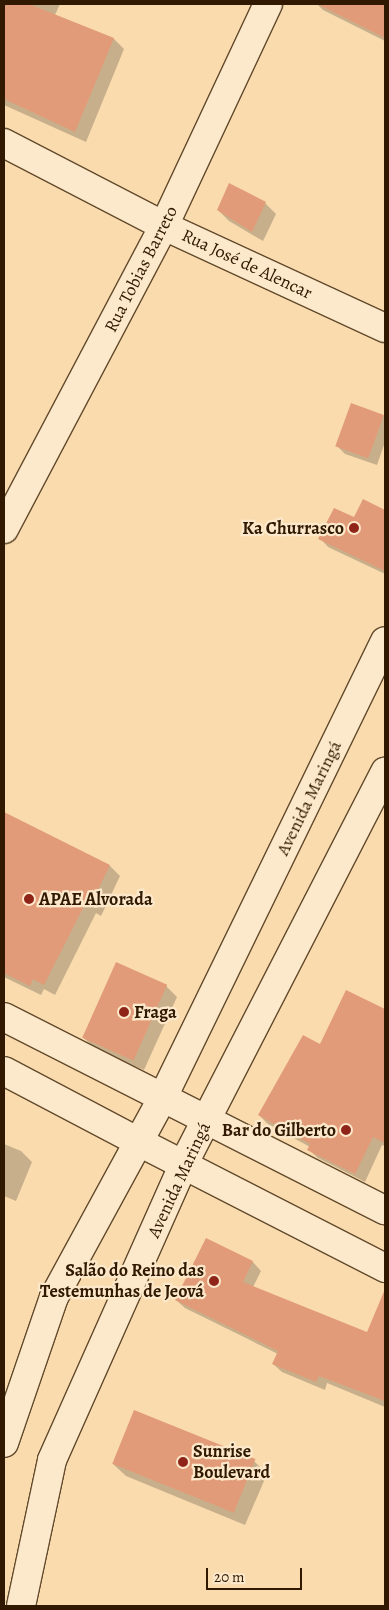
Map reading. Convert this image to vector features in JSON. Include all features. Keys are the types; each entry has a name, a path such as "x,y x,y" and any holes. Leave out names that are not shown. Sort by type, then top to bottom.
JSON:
{"street":[{"name":"Rua Tobias Barreto","path":"4,529 164,226 268,4"},
{"name":"Rua José de Alencar","path":"4,143 164,226 385,328"},
{"name":"Avenida Maringá","path":"4,1443 54,1297 137,1141 162,1099 385,641"},
{"name":"Avenida Maringá","path":"21,1606 52,1460 184,1163 385,772"},
{"path":"4,1017 206,1122 385,1210"},
{"path":"4,1071 385,1268"}],"building":[{"path":"4,4 29,4 114,38 75,132 4,99"},
{"path":"317,4 385,4 385,38"},
{"path":"229,183 266,202 252,232 217,210"},
{"path":"351,403 384,415 368,458 335,446"},
{"name":"Ka Churrasco","path":"363,499 385,510 385,571 318,539 334,508 354,517"},
{"name":"APAE Alvorada","path":"4,812 110,865 90,906 85,904 44,985 33,979 30,986 4,973"},
{"name":"Fraga","path":"116,962 167,985 133,1061 82,1038"},
{"path":"346,990 385,1009 385,1143 373,1137 355,1174 307,1150 310,1144 258,1115 303,1035 320,1044"},
{"path":"206,1238 253,1261 243,1282 367,1332 385,1289 385,1401 319,1376 316,1382 272,1364 278,1351 175,1300"},
{"name":"Sunrise Boulevard","path":"134,1410 255,1459 234,1513 112,1464"}],"place":[{"name":"Ka Churrasco","path":"354,528"},
{"name":"APAE Alvorada","path":"29,899"},
{"name":"Fraga","path":"124,1012"},
{"name":"Bar do Gilberto","path":"346,1130"},
{"name":"Salão do Reino das Testemunhas de Jeová","path":"214,1281"},
{"name":"Sunrise Boulevard","path":"183,1462"}]}
